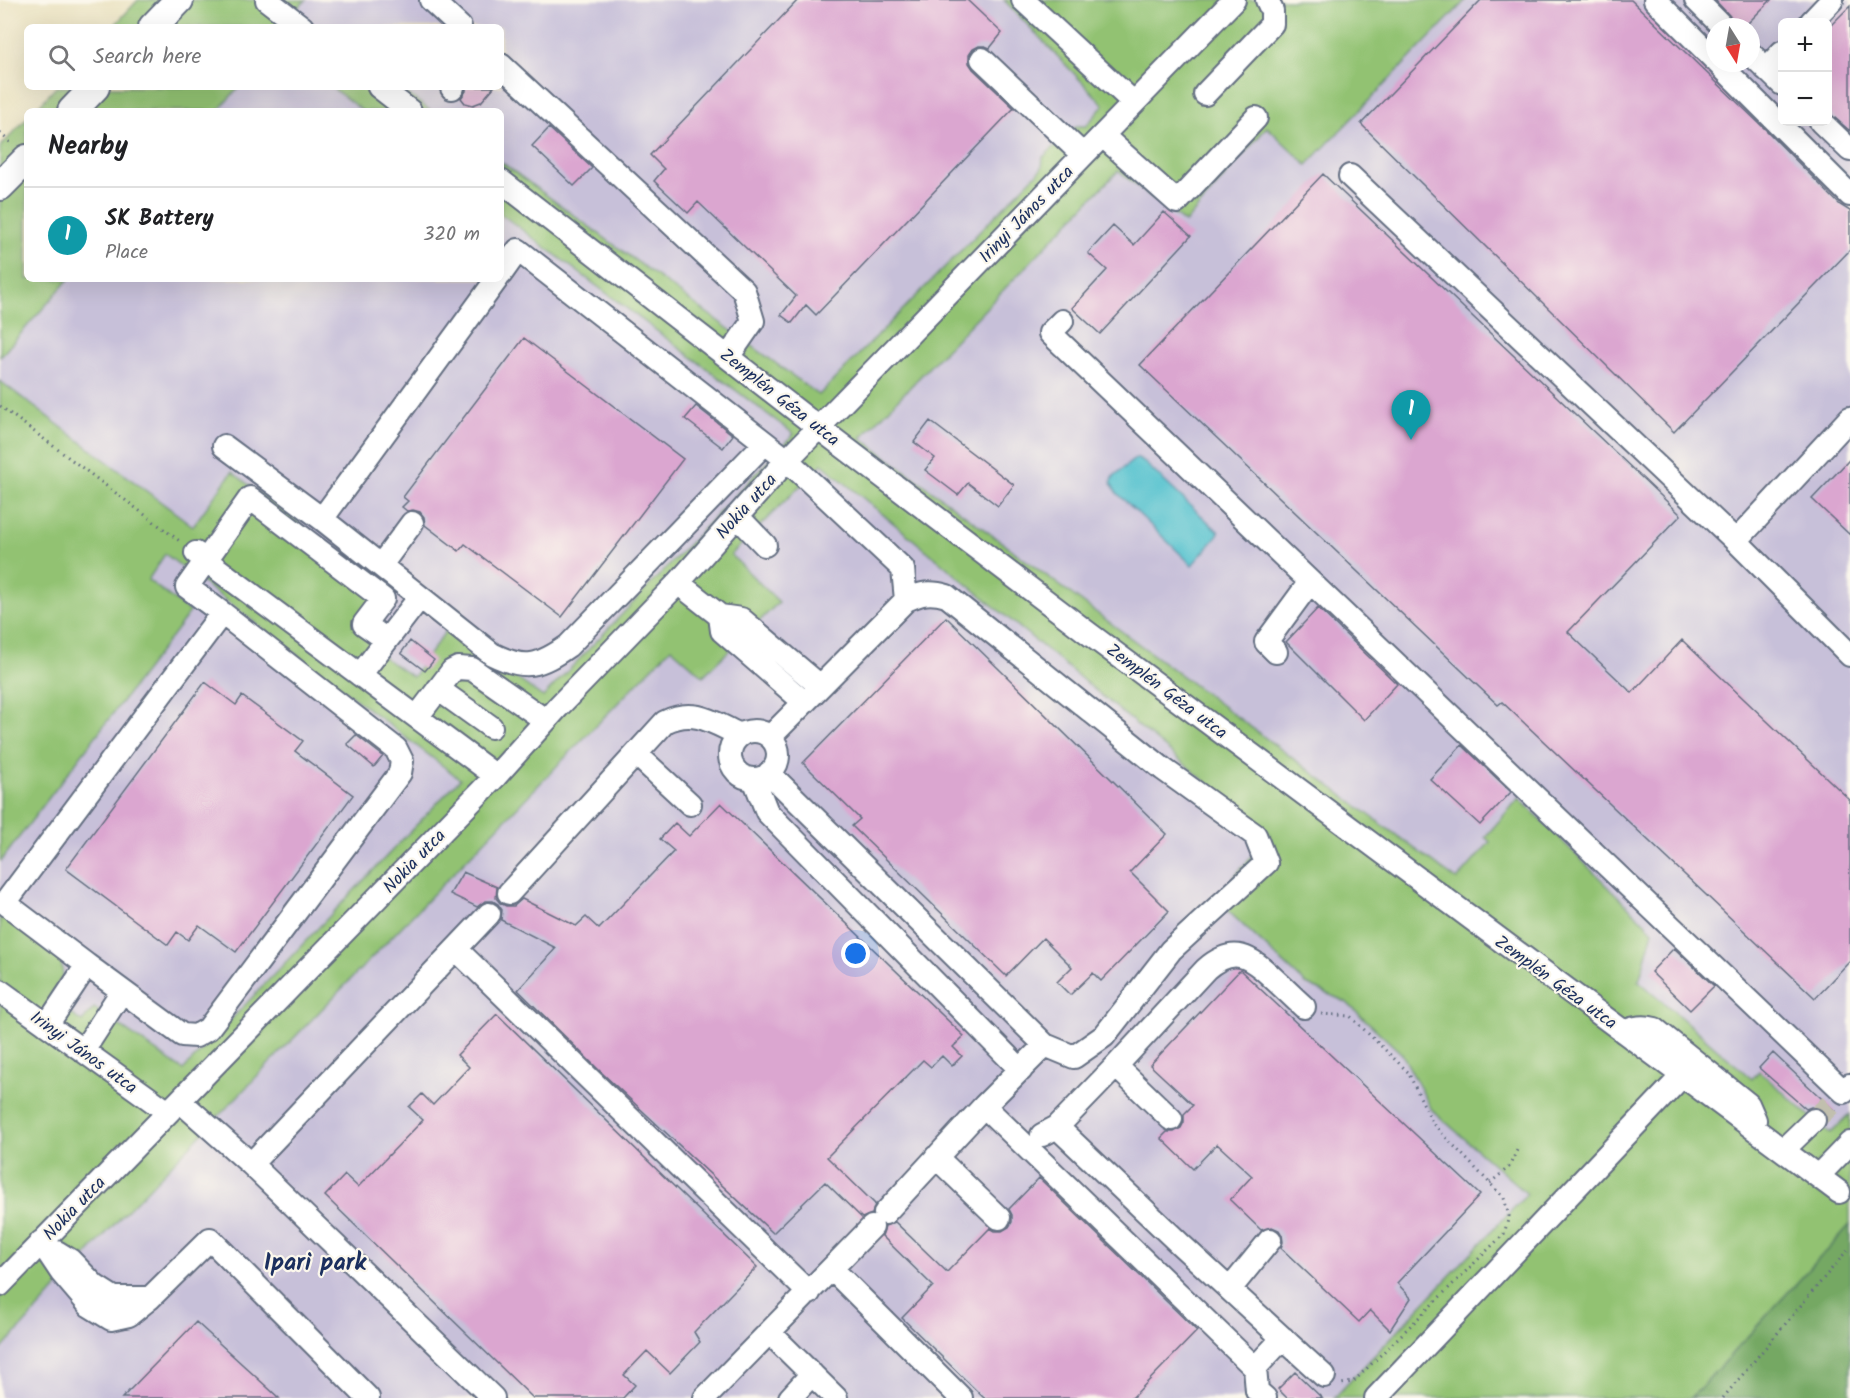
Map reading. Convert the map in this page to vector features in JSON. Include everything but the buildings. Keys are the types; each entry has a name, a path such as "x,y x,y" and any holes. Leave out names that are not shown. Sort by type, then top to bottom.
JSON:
{"main road":[{"path":"156,24 179,0"},
{"path":"75,108 92,90"},
{"path":"0,186 24,162"}],"street":[{"path":"267,0 298,24"},
{"path":"431,0 457,24"},
{"path":"1023,0 1134,103"},
{"name":"Irinyi János utca","path":"819,428 1234,0"},
{"path":"1205,94 1272,24 1272,11 1266,0"},
{"path":"1655,0 1706,52"},
{"path":"1696,0 1715,18"},
{"path":"1815,18 1832,0"},
{"path":"1767,69 1778,57"},
{"path":"982,59 1083,155"},
{"path":"504,68 744,291 753,321 728,357"},
{"path":"1726,72 1850,195"},
{"path":"383,90 406,108"},
{"path":"1103,136 1177,202 1256,118"},
{"path":"1825,126 1850,150"},
{"path":"1350,176 1736,541 1850,656"},
{"name":"Zemplén Géza utca","path":"504,183 819,428 1098,640 1839,1192"},
{"path":"504,270 518,250 787,460 903,569 906,600"},
{"path":"322,519 495,282"},
{"path":"1062,321 1050,333 1310,582 1834,1101 1783,1150"},
{"path":"1736,541 1850,418"},
{"name":"Nokia utca","path":"0,1285 496,776 545,720 678,583 787,460 819,428"},
{"path":"224,446 322,519 492,654 509,663 529,665 548,660 568,646 765,443"},
{"path":"222,613 5,903 182,1035 196,1036 208,1029 400,773 402,761 396,749 222,613 187,587 201,556 236,536 250,498 383,599 358,621 387,640"},
{"path":"737,516 765,545"},
{"path":"381,565 411,523"},
{"path":"201,556 496,776"},
{"path":"1276,652 1266,642 1310,582"},
{"path":"678,583 720,616 741,619 820,686"},
{"path":"761,776 774,767 777,759 775,743 763,733 754,731 740,735 731,747 731,762 740,774 761,776 870,872 1045,1045 1074,1057 1104,1036 1171,950 1266,863 1255,835 1163,769 946,596 930,592 921,593 906,600 770,737"},
{"path":"360,675 420,597"},
{"path":"720,616 722,631 804,702"},
{"path":"417,717 452,670 458,668 472,669 545,720"},
{"path":"438,689 491,727"},
{"path":"509,893 665,722 686,714 696,715 740,735"},
{"path":"636,754 690,804"},
{"path":"761,776 767,812 1021,1070"},
{"path":"850,895 870,872"},
{"path":"251,1164 489,914"},
{"path":"457,950 809,1293"},
{"path":"1304,1007 1256,962 1242,956 1218,959 1116,1066 1049,1131 1230,1289 1324,1377"},
{"path":"47,1025 87,965"},
{"name":"Irinyi János utca","path":"7,989 47,1025 83,1051 174,1107 251,1164 493,1398"},
{"path":"83,1051 122,991"},
{"path":"1624,1032 1635,1027 1655,1029 1748,1104 1758,1131"},
{"path":"705,1398 770,1334 984,1106 1045,1045"},
{"path":"1116,1066 1171,1119"},
{"path":"1376,1398 1683,1075"},
{"path":"984,1106 1255,1368 1258,1396"},
{"path":"1818,1176 1850,1143"},
{"path":"936,1157 999,1218"},
{"path":"41,1242 61,1272 90,1306 111,1319 129,1315 150,1298 210,1239 368,1398"},
{"path":"1230,1289 1270,1240"},
{"path":"832,1269 961,1398"},
{"path":"770,1334 836,1398"},
{"path":"1255,1368 1283,1338"},
{"path":"790,1398 812,1374"}],"path":[{"path":"0,405 201,556"},
{"path":"1304,1007 1316,1014 1350,1016 1408,1072 1433,1124 1504,1198 1509,1216 1503,1234 1353,1382 1334,1386 1324,1377"},
{"path":"1489,1183 1509,1167 1518,1148"},
{"path":"1723,1398 1850,1247"}],"shaded area":[{"path":"306,0 1004,0 1104,104 1086,126 1043,157 1043,167 819,395 504,164 504,108 427,108 402,90 504,90 504,24 312,24 295,11"},
{"path":"1466,0 1850,0 1850,1114 1830,1134 1760,1071 1752,1079 1639,981 1653,931 1519,799 1485,836 1490,842 1457,880 860,438 1118,171 1185,223 1267,127 1307,165"},
{"path":"236,90 335,90 359,108 221,108"},
{"path":"504,216 795,434 542,697 447,629 413,677 383,656 370,622 385,588 232,472 193,526 0,381 0,357 66,282 504,282"},
{"path":"822,464 1270,836 1215,898 1306,984 1346,1002 1402,1054 1432,1110 1527,1194 1334,1398 0,1398 0,1351 121,1217 672,647 703,676 778,602 730,555"},
{"path":"165,554 460,779 183,1070 94,1008 82,1022 49,998 63,976 0,913 0,860 189,612 148,580"}],"green space":[{"path":"138,0 306,0 295,11 312,24 116,24"},
{"path":"1004,0 1466,0 1307,165 1267,127 1185,223 1118,171 861,438 1457,880 1490,842 1485,837 1519,798 1653,931 1639,981 1752,1079 1759,1071 1830,1134 1850,1114 1850,1225 1691,1398 1334,1398 1527,1194 1432,1110 1402,1054 1346,1002 1306,984 1215,899 1270,835 822,464 731,555 779,602 703,676 671,648 121,1217 0,1351 0,913 61,960 63,975 49,998 82,1022 94,1008 183,1070 460,779 165,554 148,580 190,612 1,861 0,381 193,526 232,472 385,588 371,622 383,657 413,677 447,629 543,697 794,434 504,216 504,164 819,395 1042,168 1043,157 1077,126 1086,126 1104,105"},
{"path":"53,90 236,90 221,108 37,108"},
{"path":"335,90 402,90 427,108 359,108"},
{"path":"24,121 24,282 66,282 0,357 0,147"},
{"path":"1850,1225 1850,1398 1691,1398"}],"water":[{"path":"1136,458 1145,463 1219,532 1192,565 1116,492 1111,483 1114,476"}],"tunnel":[{"path":"1814,1120 1830,1105"}],"place":[{"name":"SK Battery","path":"1411,440"}],"district":[{"name":"Ipari park","path":"315,1262"}]}
